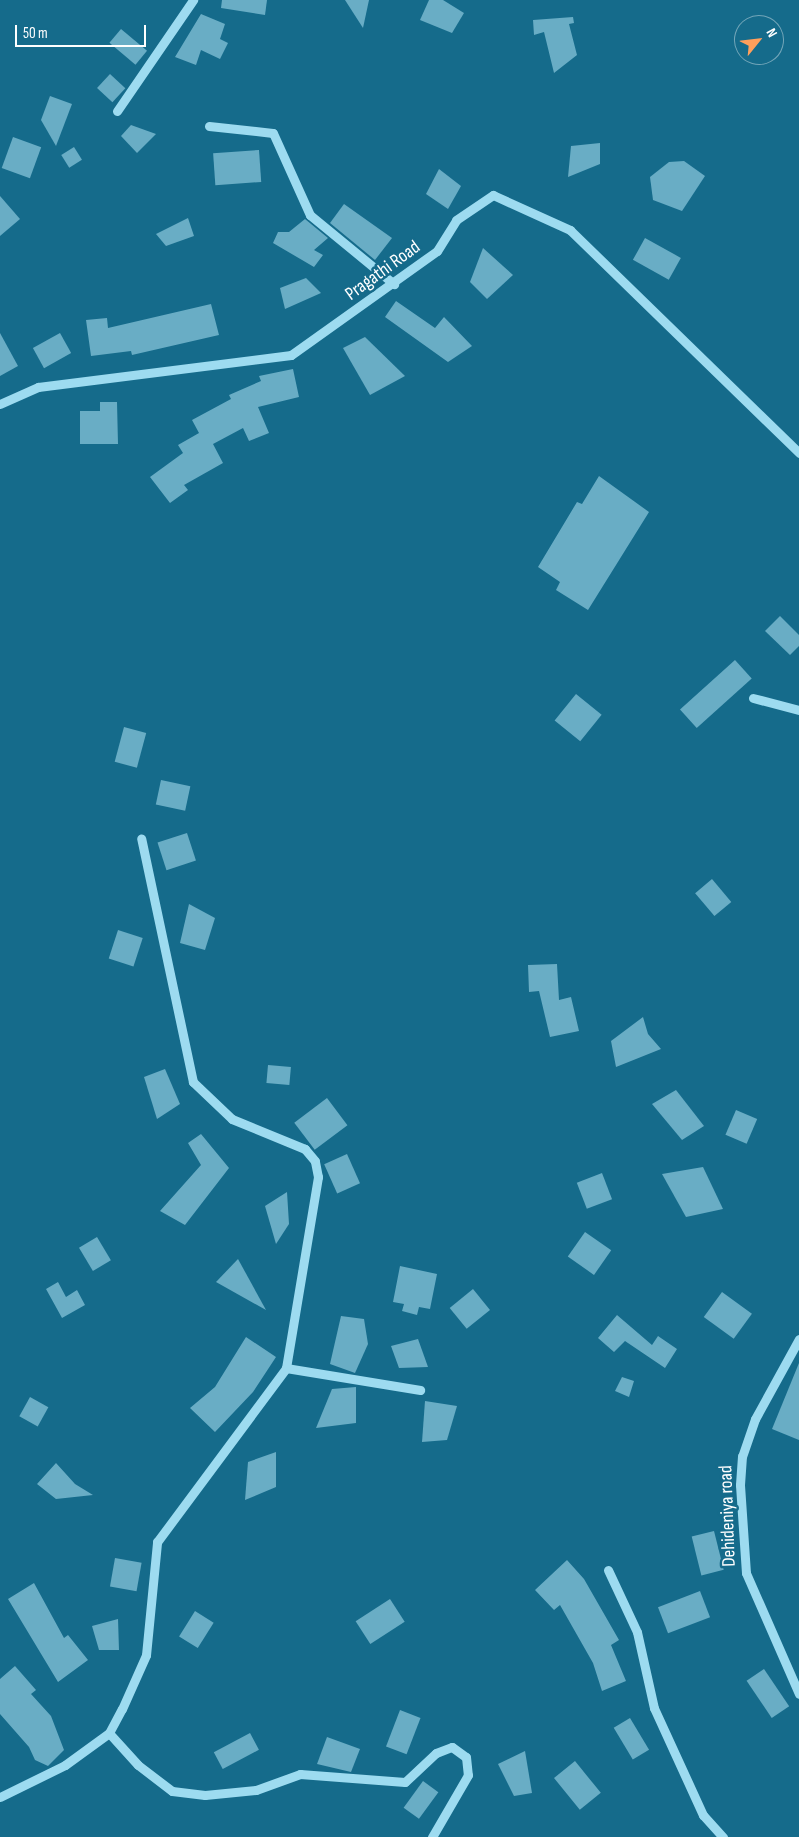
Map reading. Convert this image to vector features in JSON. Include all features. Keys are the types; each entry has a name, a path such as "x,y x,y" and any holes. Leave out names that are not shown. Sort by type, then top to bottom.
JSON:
{"street":[{"path":"116,111 193,0"},
{"path":"210,126 273,133 310,215 394,284"},
{"name":"Pragathi Road","path":"0,404 38,387 291,355 394,284 437,251 456,220 493,196 570,230 799,454"},
{"path":"753,698 799,710"},
{"path":"0,1797 65,1765 109,1733 146,1655 158,1542 286,1368 318,1177 315,1160 305,1149 232,1119 193,1082 140,838"},
{"name":"Dehideniya road","path":"799,1339 755,1419 742,1456 740,1485 746,1573 799,1694"},
{"path":"286,1368 420,1390"},
{"path":"608,1570 637,1632 654,1708 703,1815 723,1837"},
{"path":"109,1733 138,1765 172,1791 206,1795 256,1790 300,1774 405,1782 436,1753 452,1747 466,1758 468,1775 432,1837"}],"building":[{"path":"222,0 267,0 265,15 221,8"},
{"path":"345,0 369,0 363,28"},
{"path":"429,0 443,0 464,13 452,33 420,20"},
{"path":"201,14 225,24 220,39 228,43 220,59 201,50 196,65 175,57"},
{"path":"573,17 574,23 569,24 577,55 554,73 544,32 534,35 533,20"},
{"path":"121,29 147,51 135,65 109,43"},
{"path":"110,74 125,88 112,102 97,88"},
{"path":"50,96 72,104 56,146 41,120"},
{"path":"131,125 156,134 137,153 121,136"},
{"path":"13,137 41,147 30,178 2,168"},
{"path":"600,143 600,164 568,177 571,146"},
{"path":"74,147 82,160 69,168 61,155"},
{"path":"259,150 261,182 215,185 213,153"},
{"path":"684,161 705,176 682,211 653,200 650,177 669,162"},
{"path":"439,169 461,186 448,209 426,194"},
{"path":"0,196 20,219 0,236"},
{"path":"344,204 392,238 375,260 330,223"},
{"path":"188,218 194,236 166,246 156,234"},
{"path":"305,219 328,238 314,250 323,255 314,267 273,243 278,232 289,232"},
{"path":"645,238 681,258 669,280 633,260"},
{"path":"483,248 513,275 487,299 470,282"},
{"path":"306,278 321,293 285,309 280,288"},
{"path":"396,301 435,328 444,317 472,346 448,362 385,317"},
{"path":"211,304 219,335 132,355 131,351 91,356 86,320 107,318 108,328"},
{"path":"0,333 18,366 0,376"},
{"path":"60,333 71,353 44,368 33,348"},
{"path":"365,337 405,376 370,395 343,348"},
{"path":"293,369 299,397 258,407 269,433 249,441 243,428 213,444 223,463 184,485 188,490 170,503 150,477 183,453 178,445 199,433 192,420 231,399 229,395 261,381 259,376"},
{"path":"100,402 117,402 118,444 80,444 80,411 100,411"},
{"path":"599,476 649,512 588,610 556,590 560,582 538,567 577,502 582,504"},
{"path":"780,616 799,635 799,646 790,655 765,631"},
{"path":"735,660 752,679 697,728 680,710"},
{"path":"576,694 602,715 580,741 555,720"},
{"path":"124,727 146,733 137,768 115,762"},
{"path":"161,780 190,786 185,811 156,804"},
{"path":"187,833 196,861 166,870 158,843"},
{"path":"712,879 731,902 714,916 695,893"},
{"path":"189,904 215,918 205,950 180,943"},
{"path":"118,930 143,938 133,967 109,959"},
{"path":"557,964 559,1000 571,997 579,1031 550,1037 539,991 529,992 528,965"},
{"path":"643,1017 648,1034 661,1049 616,1067 611,1041"},
{"path":"268,1065 291,1067 289,1085 266,1083"},
{"path":"165,1069 180,1104 157,1119 144,1077"},
{"path":"676,1090 704,1126 682,1140 652,1104"},
{"path":"327,1098 347,1125 315,1150 294,1123"},
{"path":"736,1110 757,1119 747,1144 725,1135"},
{"path":"201,1134 229,1168 185,1225 160,1211 201,1165 188,1143"},
{"path":"347,1154 360,1183 337,1193 324,1164"},
{"path":"703,1167 723,1209 686,1217 662,1174"},
{"path":"602,1173 612,1199 587,1209 577,1183"},
{"path":"287,1192 289,1224 276,1244 265,1206"},
{"path":"585,1232 611,1250 594,1275 568,1257"},
{"path":"97,1237 111,1260 93,1271 79,1248"},
{"path":"238,1259 266,1310 216,1282"},
{"path":"400,1266 437,1274 430,1309 419,1307 417,1315 402,1311 404,1304 393,1302"},
{"path":"58,1282 66,1297 77,1290 85,1305 62,1318 46,1289"},
{"path":"473,1289 490,1310 467,1329 450,1308"},
{"path":"722,1292 752,1314 734,1339 704,1317"},
{"path":"617,1315 652,1345 658,1336 677,1349 665,1368 625,1341 614,1352 598,1338"},
{"path":"341,1316 364,1319 368,1344 355,1373 330,1364"},
{"path":"246,1337 276,1357 253,1392 215,1432 190,1408 215,1387"},
{"path":"418,1339 428,1367 399,1368 391,1346"},
{"path":"799,1363 799,1440 772,1429"},
{"path":"622,1377 634,1381 629,1397 615,1391"},
{"path":"356,1387 356,1423 316,1428 332,1389"},
{"path":"30,1397 48,1407 38,1426 19,1416"},
{"path":"425,1401 457,1406 447,1440 422,1442"},
{"path":"276,1452 276,1487 245,1500 248,1462"},
{"path":"56,1463 75,1484 93,1495 56,1499 37,1484"},
{"path":"714,1531 724,1570 701,1575 692,1537"},
{"path":"115,1558 142,1563 137,1591 110,1587"},
{"path":"567,1560 584,1579 619,1640 611,1645 626,1681 602,1691 593,1663 560,1605 554,1610 535,1590"},
{"path":"34,1583 64,1638 68,1635 88,1660 58,1682 8,1599"},
{"path":"700,1591 710,1617 668,1633 658,1607"},
{"path":"390,1599 405,1622 370,1644 356,1621"},
{"path":"195,1611 214,1623 198,1648 179,1636"},
{"path":"118,1619 119,1650 99,1650 92,1626"},
{"path":"15,1666 36,1690 31,1694 51,1716 64,1750 48,1766 35,1760 29,1747 0,1714 0,1679"},
{"path":"764,1669 789,1706 772,1718 747,1681"},
{"path":"400,1710 421,1718 407,1754 386,1746"},
{"path":"630,1718 649,1750 633,1760 614,1728"},
{"path":"250,1733 259,1750 223,1769 214,1752"},
{"path":"327,1737 360,1749 351,1772 317,1764"},
{"path":"525,1751 532,1793 514,1796 498,1764"},
{"path":"575,1761 601,1793 580,1810 554,1778"},
{"path":"423,1781 438,1792 419,1819 404,1808"}]}
